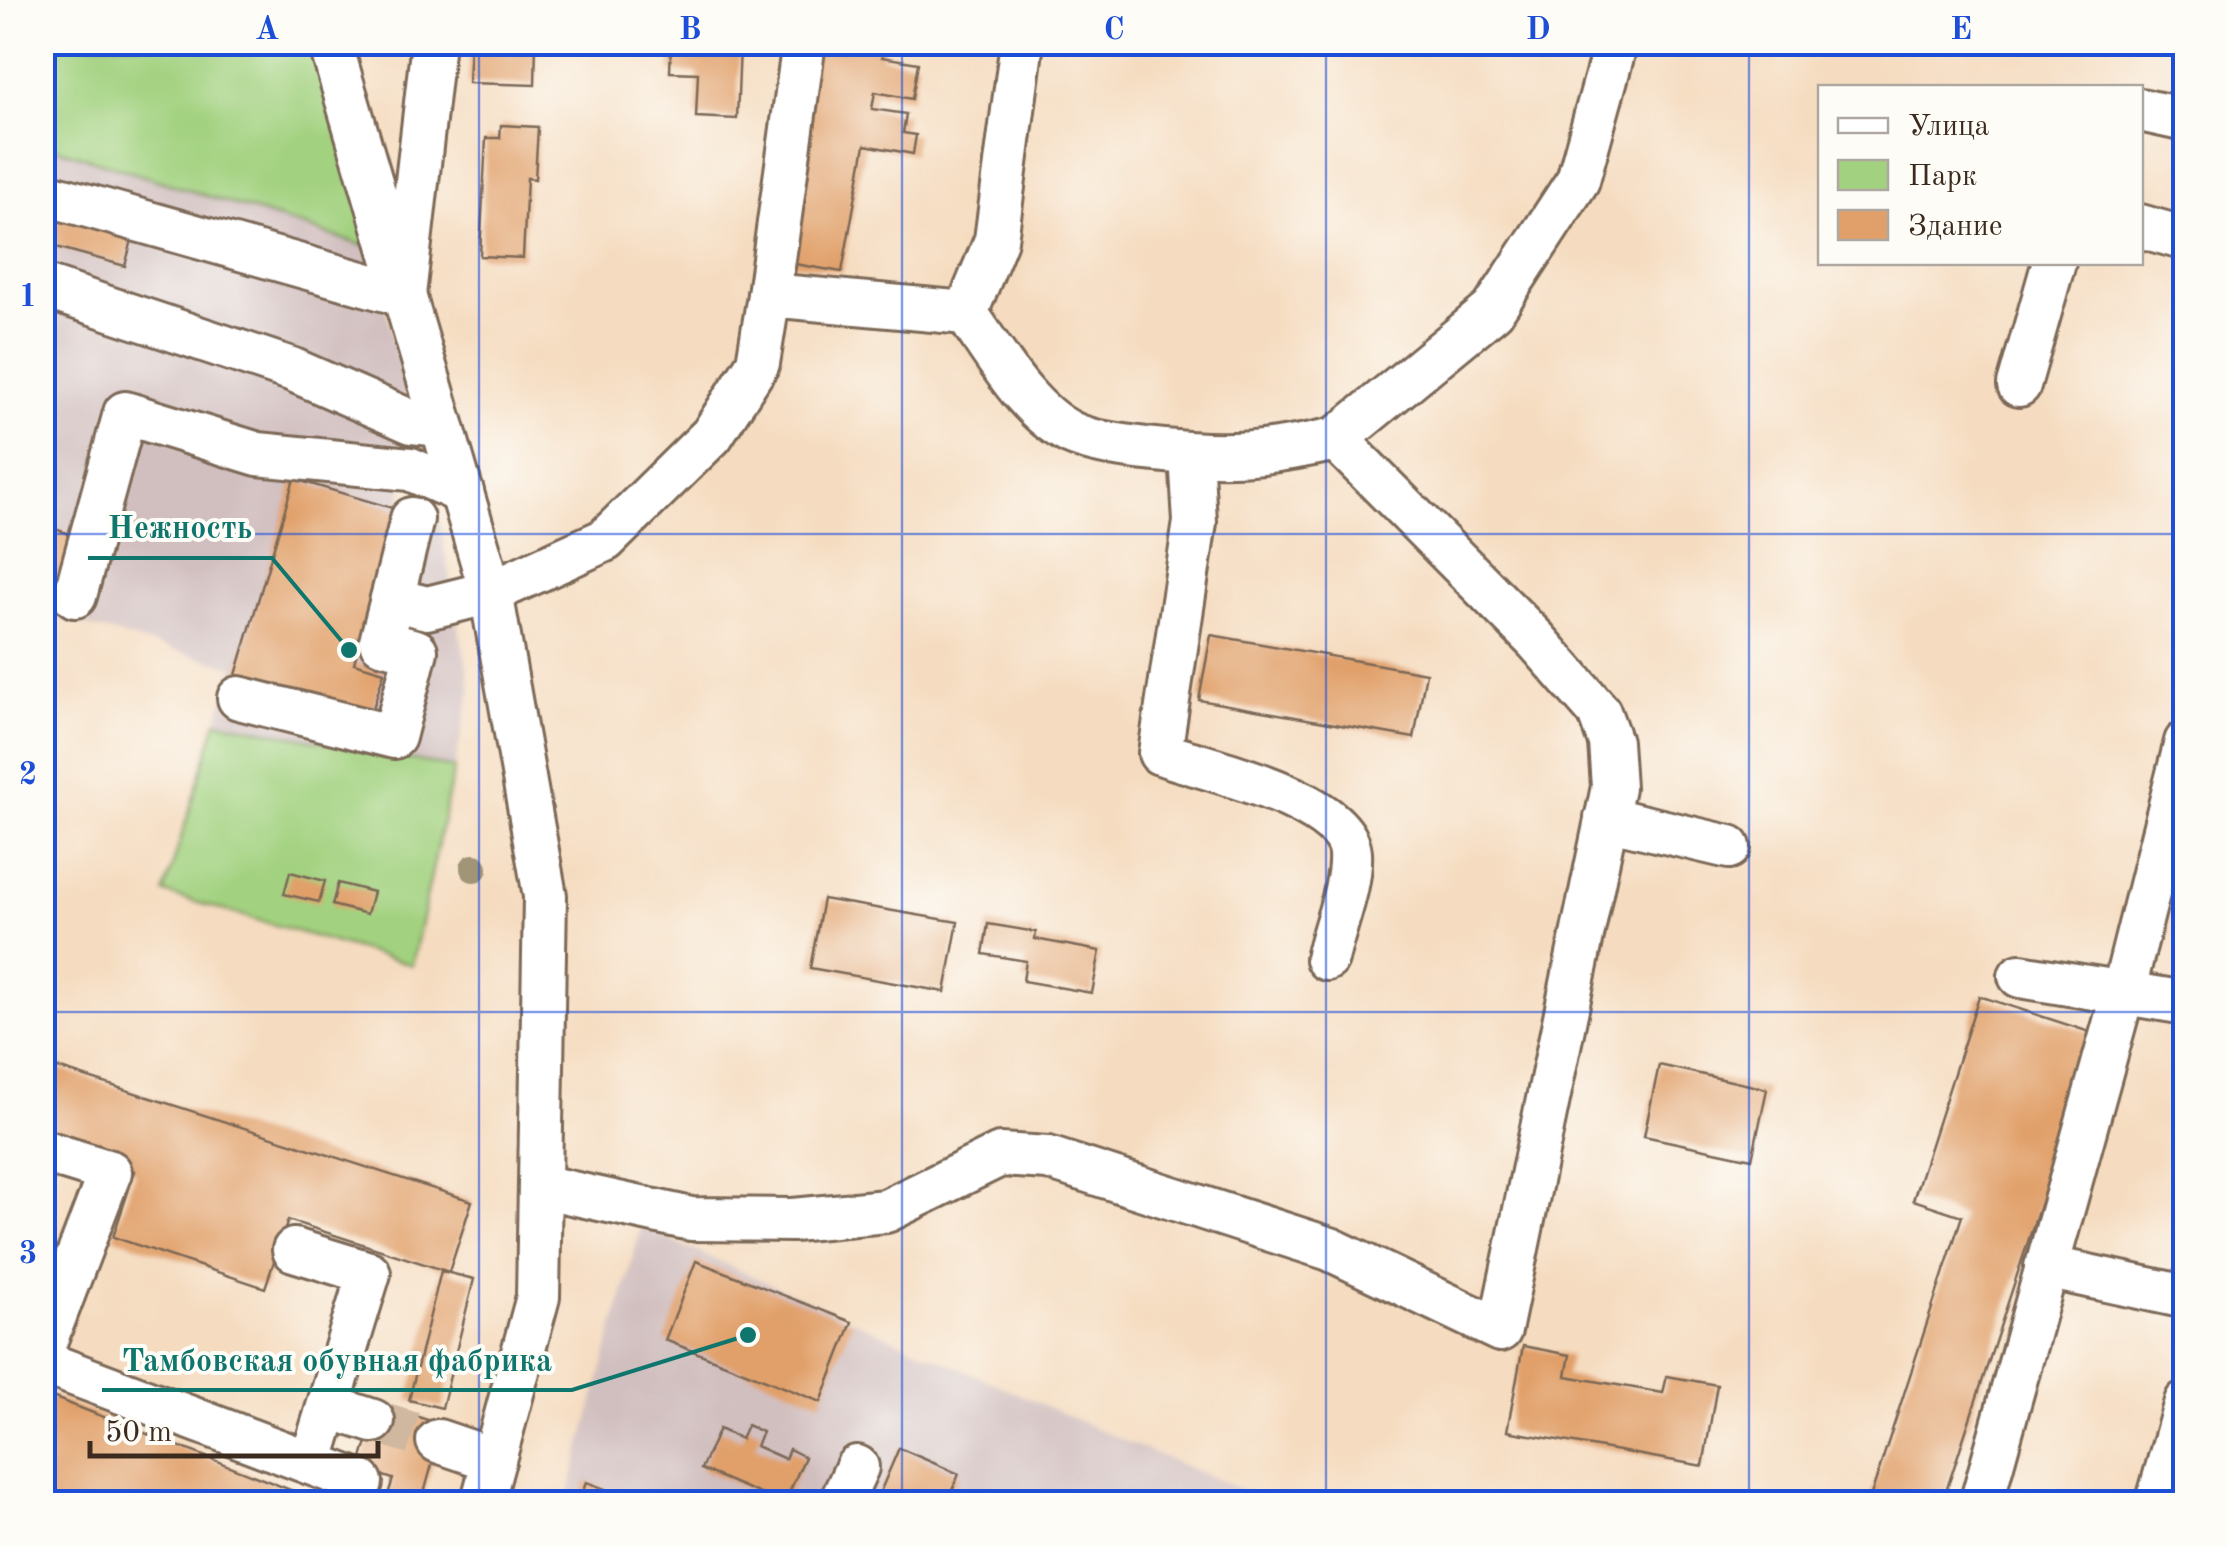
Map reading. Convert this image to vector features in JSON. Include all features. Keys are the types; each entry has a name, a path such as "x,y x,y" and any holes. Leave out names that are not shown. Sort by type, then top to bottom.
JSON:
{"lane":[{"path":"330,42 491,592 545,896 538,1297 482,1504"},
{"path":"404,294 433,42"},
{"path":"410,604 491,592 605,540 680,471 712,434 758,363 804,42"},
{"path":"966,313 996,240 1022,42"},
{"path":"770,294 966,313 1010,375 1071,433 1122,446 1227,458 1336,439 1493,310 1578,180 1616,42"},
{"path":"2143,111 2186,120"},
{"path":"42,193 404,294"},
{"path":"2143,227 2186,240"},
{"path":"2019,384 2053,265"},
{"path":"42,286 290,369 412,422 442,425"},
{"path":"75,596 125,413 258,454 410,469 462,492"},
{"path":"540,1186 691,1219 793,1220 886,1212 1000,1155 1048,1158 1330,1249 1500,1330 1613,787 1610,742 1599,712 1536,640 1336,439"},
{"path":"1191,454 1196,522 1160,753 1311,805 1333,820 1346,836 1350,863 1327,958"},
{"path":"240,698 394,737 416,650 410,604 412,520"},
{"path":"1981,1504 2123,993 2186,742"},
{"path":"1606,818 1729,847"},
{"path":"2020,976 2186,1004"},
{"path":"42,1151 110,1172 42,1350"},
{"path":"294,1250 368,1274 311,1463"},
{"path":"2046,1267 2186,1297"},
{"path":"42,1362 362,1482 353,1504"},
{"path":"2157,1504 2186,1402"},
{"path":"330,1407 374,1421"},
{"path":"438,1442 494,1460"}],"shaded area":[{"path":"42,43 287,43 366,222 419,451 410,449 399,510 439,520 471,690 412,965 164,893 234,667 43,614"},
{"path":"641,1227 1127,1442 1273,1503 566,1504"}],"green space":[{"path":"43,43 287,43 319,60 371,248 43,144"},
{"path":"217,721 454,768 412,965 164,893"}],"building":[{"path":"470,42 536,42 535,85 468,83"},
{"path":"671,42 740,47 737,119 696,117 698,73 670,72"},
{"path":"810,42 885,42 882,57 918,63 912,99 875,92 872,109 906,114 903,133 916,135 913,154 865,145 842,272 771,260"},
{"path":"501,125 538,127 535,179 527,178 523,258 480,256 486,138 500,138"},
{"path":"42,200 136,225 125,266 42,243"},
{"path":"294,479 399,510 354,663 384,672 371,715 236,675"},
{"path":"42,525 83,538 61,606 42,600"},
{"path":"1211,635 1426,673 1414,738 1199,700"},
{"path":"290,872 325,881 319,902 284,894"},
{"path":"338,883 373,892 367,914 332,905"},
{"path":"823,899 958,922 945,992 810,968"},
{"path":"988,924 1036,932 1035,939 1100,951 1092,993 1023,981 1026,961 983,954"},
{"path":"1979,996 2096,1034 1942,1504 1868,1504 1962,1216 1913,1200"},
{"path":"42,1063 472,1201 449,1272 288,1220 265,1288 113,1237 135,1171 42,1141"},
{"path":"1659,1065 1767,1089 1752,1159 1644,1136"},
{"path":"696,1261 852,1322 821,1402 665,1340"},
{"path":"441,1271 474,1279 442,1408 409,1400"},
{"path":"1523,1346 1570,1355 1566,1376 1663,1393 1667,1376 1717,1385 1703,1466 1507,1431"},
{"path":"42,1393 324,1503 324,1504 42,1504"},
{"path":"379,1404 443,1425 421,1504 385,1504 393,1479 359,1468"},
{"path":"747,1425 762,1432 756,1446 785,1459 789,1449 805,1457 784,1504 701,1469 719,1429 741,1439"},
{"path":"899,1448 959,1474 947,1504 875,1504"},
{"path":"586,1482 605,1489 600,1504 579,1504"}],"tunnel":[{"path":"373,1421 438,1441"}],"place":[{"name":"Нежность","path":"349,650"},
{"name":"Тамбовская обувная фабрика","path":"748,1335"}]}
